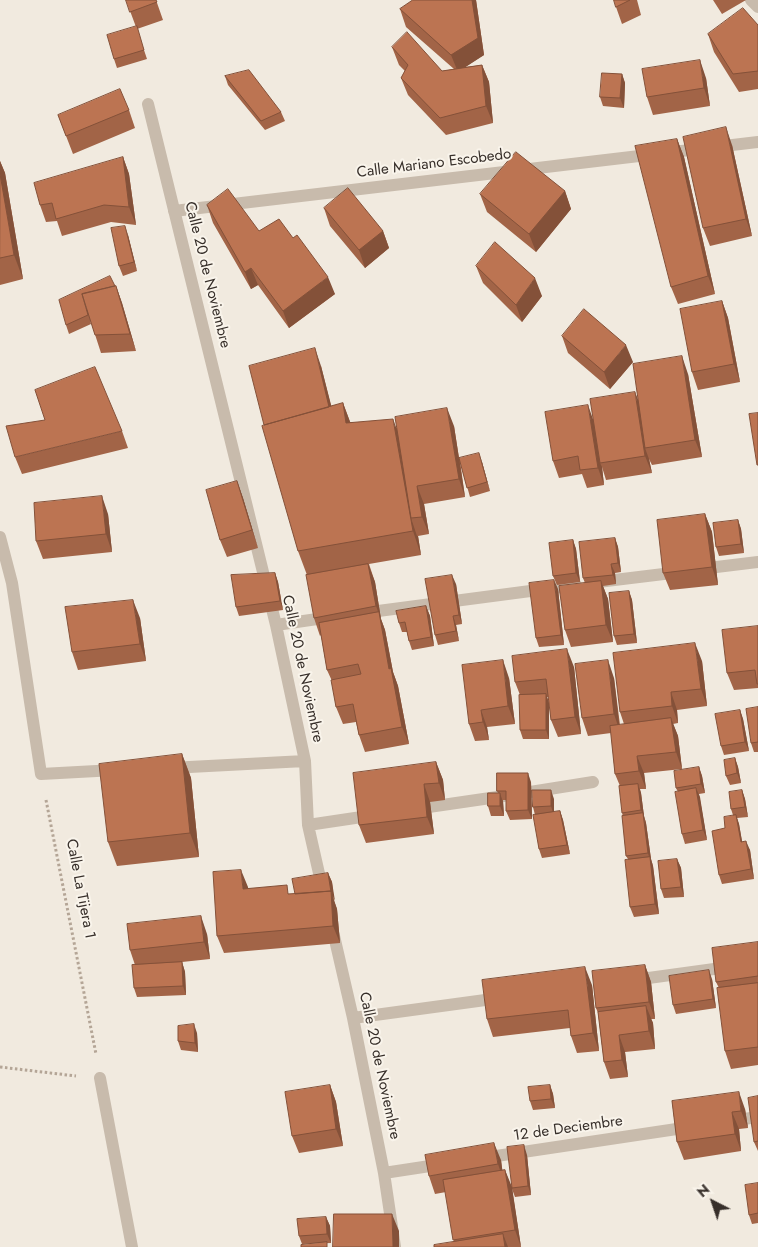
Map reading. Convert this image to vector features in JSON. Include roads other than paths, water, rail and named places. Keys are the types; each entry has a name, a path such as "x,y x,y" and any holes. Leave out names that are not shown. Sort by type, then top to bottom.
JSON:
{"street":[{"path":"751,0 758,8"},
{"name":"Calle 20 de Noviembre","path":"148,104 276,625 305,761 308,825 353,1018 384,1173 394,1247"},
{"name":"Calle Mariano Escobedo","path":"174,211 758,142"},
{"path":"0,537 6,583 41,774 129,770"},
{"path":"276,625 758,562"},
{"path":"158,768 305,761"},
{"path":"406,810 593,782"},
{"path":"308,825 387,813"},
{"path":"620,982 758,963"},
{"path":"353,1018 511,996"},
{"path":"100,1078 132,1247"},
{"path":"719,1123 758,1117"},
{"name":"12 de Deciembre","path":"472,1160 699,1126"},
{"path":"384,1173 453,1162"}]}
